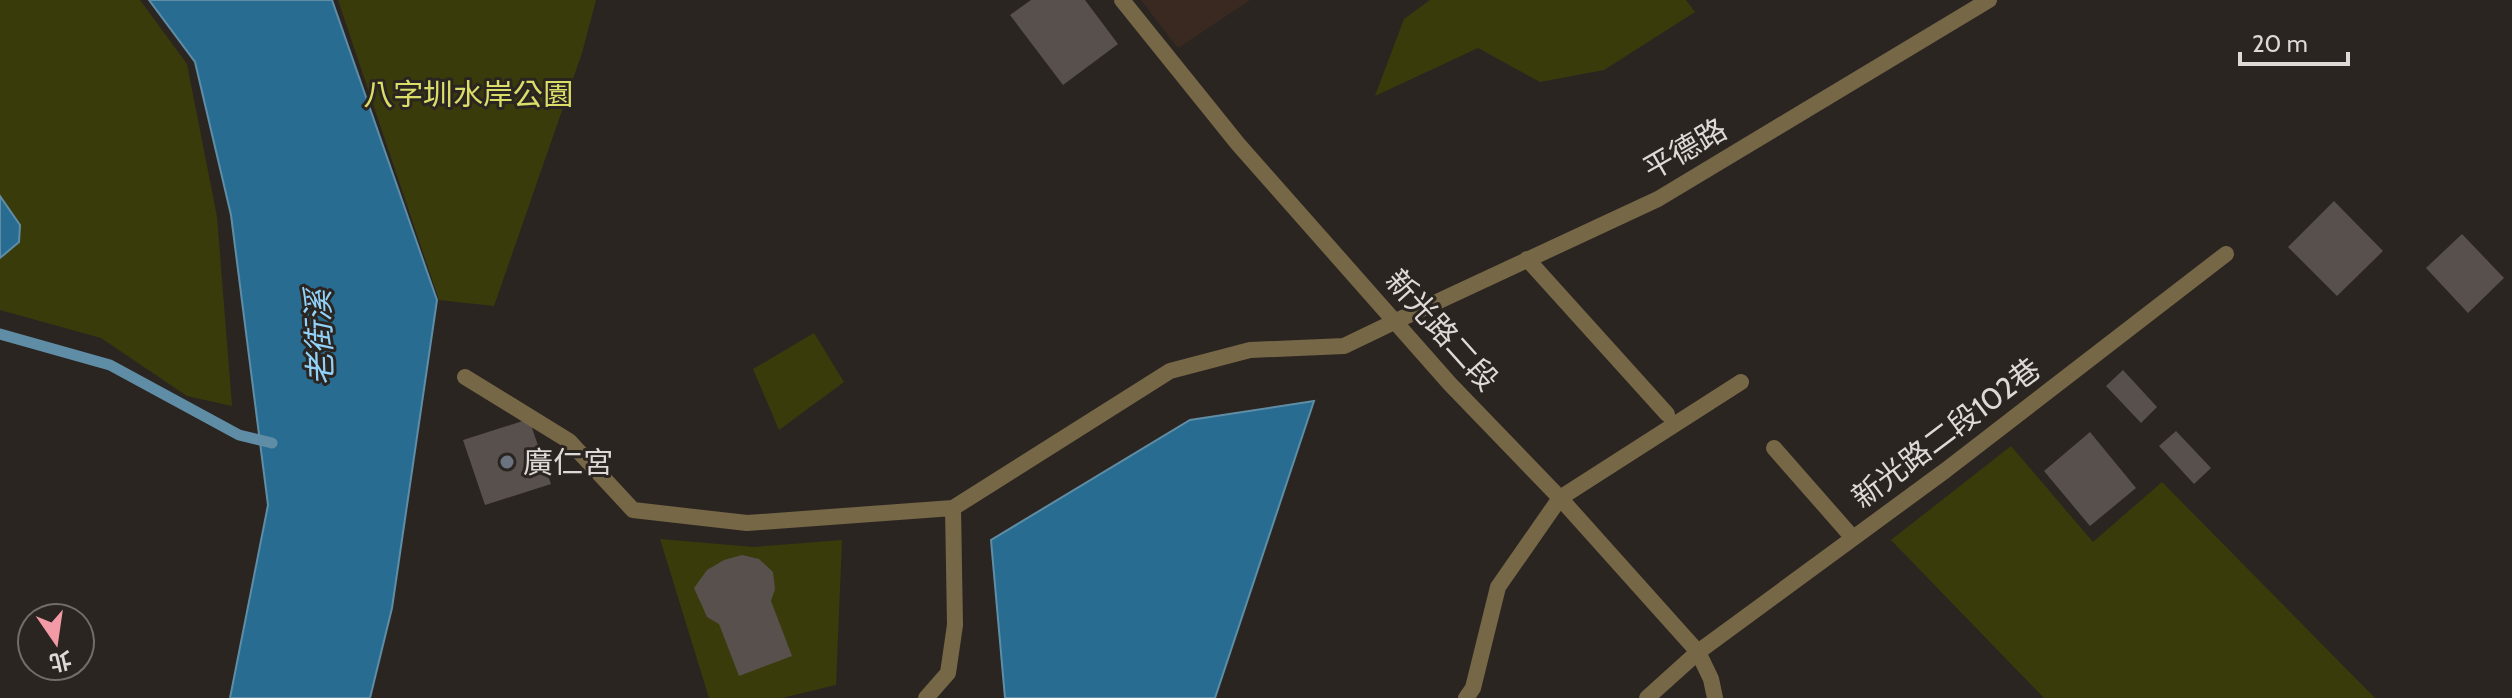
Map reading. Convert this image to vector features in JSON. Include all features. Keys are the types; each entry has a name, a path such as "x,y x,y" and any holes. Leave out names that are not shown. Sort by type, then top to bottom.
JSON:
{"street":[{"name":"新光路二段","path":"1122,0 1238,144 1450,384 1560,498 1698,652 1711,679 1715,698"},
{"name":"平德路","path":"953,508 1170,371 1250,350 1344,346 1658,199 1989,0"},
{"name":"新光路二段102巷","path":"1647,698 1698,652 2226,254"},
{"path":"1527,259 1667,414"},
{"path":"465,377 569,441 633,510 747,523 953,508 955,625 948,673 926,698"},
{"path":"1466,698 1473,688 1498,587 1560,498 1741,382"},
{"path":"1774,448 1853,538"}],"shaded area":[{"path":"1141,0 1250,0 1178,48"}],"green space":[{"path":"0,0 140,0 187,64 217,217 232,406 187,396 101,338 0,310"},
{"name":"八字圳水岸公園","path":"338,0 596,0 582,53 494,306 439,300"},
{"path":"1430,0 1686,0 1695,12 1604,70 1540,82 1478,48 1375,96 1404,19"},
{"path":"814,333 844,382 779,430 753,369"},
{"path":"2011,446 2093,542 2162,482 2375,698 2044,698 1891,540"},
{"path":"660,539 753,547 842,540 836,685 782,698 709,698"}],"water":[{"name":"老街溪","path":"149,0 332,0 437,300 392,608 370,698 230,698 268,505 231,215 195,62"},
{"path":"0,196 20,225 19,242 0,258"},
{"path":"1314,401 1215,698 1005,698 991,540 1190,420"}],"building":[{"path":"1031,0 1085,0 1118,44 1063,85 1010,15"},
{"path":"2334,201 2383,251 2337,296 2288,247"},
{"path":"2462,234 2504,278 2468,313 2426,268"},
{"path":"2123,370 2157,407 2141,423 2106,386"},
{"name":"廣仁宮","path":"529,419 551,484 485,505 463,440"},
{"path":"2176,431 2211,468 2194,484 2159,446"},
{"path":"2090,432 2136,488 2090,526 2044,471"},
{"path":"742,555 759,559 773,572 775,589 771,601 792,656 739,676 719,624 707,617 694,588 707,570 724,560"}],"waterway":[{"path":"0,334 110,365 239,435 272,443"}],"place":[{"name":"廣仁宮","path":"507,462"}]}
